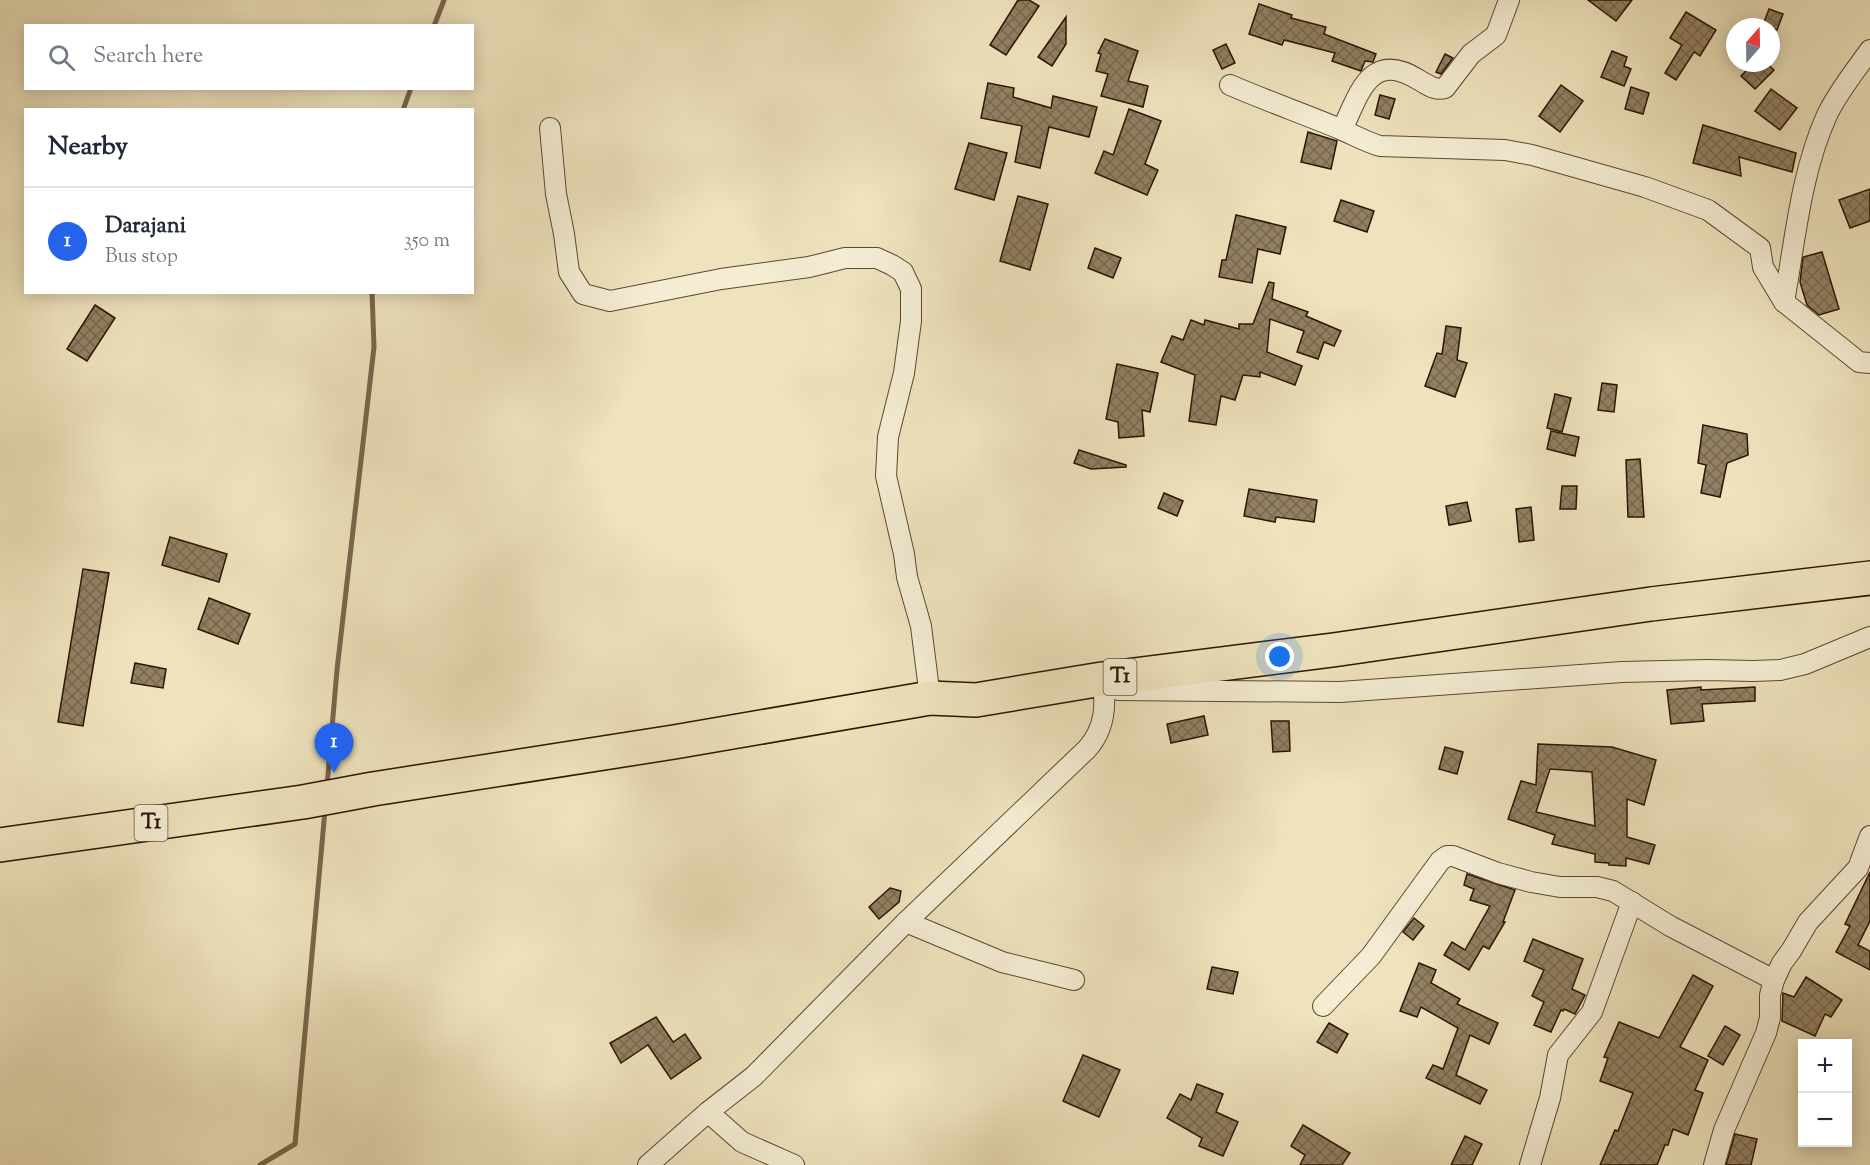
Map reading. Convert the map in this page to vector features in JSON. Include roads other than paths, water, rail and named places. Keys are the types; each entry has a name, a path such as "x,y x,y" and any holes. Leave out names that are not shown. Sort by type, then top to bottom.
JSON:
{"highway":[{"name":"T1","path":"0,845 303,802 930,698 976,700 1103,685 1652,604 1870,578"}],"street":[{"path":"1342,130 1364,85 1376,72 1386,69 1401,71 1436,89 1445,88 1471,54 1496,35 1509,0"},
{"path":"1784,302 1809,163 1835,100 1870,50"},
{"path":"1230,85 1342,130 1368,143 1380,146 1517,152 1645,187 1708,210 1760,248 1763,267 1784,302 1859,362 1870,363"},
{"path":"550,128 556,194 564,234 568,272 583,294 610,302 721,279 809,267 845,258 877,258 903,272 910,289 910,321 904,373 888,437 886,476 921,626 930,698"},
{"path":"648,1165 708,1112 754,1076 906,922 1087,749 1101,729 1103,685 1340,692 1622,672 1707,670 1753,672 1804,664 1870,638"},
{"path":"1714,1165 1724,1130 1766,1033 1770,1018 1770,995 1782,963 1808,922 1858,868 1870,836"},
{"path":"1323,1006 1371,956 1440,861 1448,856 1459,857 1498,873 1531,882 1560,887 1597,886 1613,891 1677,930 1774,980"},
{"path":"1530,1165 1550,1098 1558,1054 1592,1012 1632,902"},
{"path":"906,922 1002,962 1074,980"},
{"path":"708,1112 742,1142 794,1165"}],"waterway":[{"path":"435,24 444,0"},
{"path":"404,108 410,90"},
{"path":"327,786 337,670 374,347 372,294"},
{"path":"260,1165 295,1144 325,810"}],"place":[{"name":"Darajani","path":"334,773"}]}
